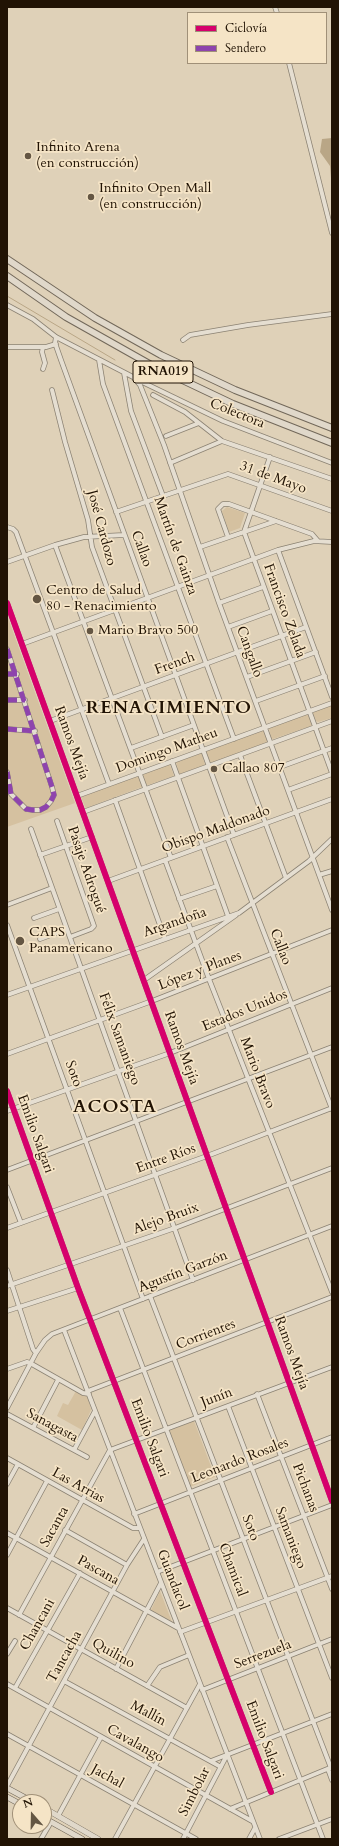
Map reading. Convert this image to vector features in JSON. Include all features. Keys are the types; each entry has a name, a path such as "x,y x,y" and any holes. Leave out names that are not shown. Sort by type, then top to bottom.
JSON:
{"highway":[{"path":"7,254 30,271 42,284"},
{"name":"RNA019","path":"7,259 42,284 95,318 172,361 252,398 332,428"},
{"name":"RNA019","path":"7,276 29,292 92,332 164,372 233,404 332,443"},
{"path":"7,281 29,292"}],"main road":[{"path":"7,1787 19,1794"},
{"path":"52,1813 98,1839"},
{"path":"52,1823 82,1839"}],"street":[{"path":"289,64 332,233"},
{"name":"Colectora","path":"7,305 33,319 56,337 136,379 223,421 332,463"},
{"path":"183,340 188,336 240,326 332,314"},
{"name":"Callao","path":"56,337 56,344 124,535 234,835"},
{"path":"7,346 43,347 56,344"},
{"path":"43,347 42,352 45,363 43,369"},
{"name":"Martín de Gainza","path":"99,360 103,384 234,739"},
{"path":"124,373 131,411 163,496"},
{"name":"Cangallo","path":"136,379 148,402 219,603 332,910"},
{"name":"José Cardozo","path":"52,390 65,442 88,520 92,547 162,737"},
{"path":"153,395 185,412 222,441 332,479"},
{"path":"166,436 199,423"},
{"path":"170,463 222,441"},
{"path":"244,532 250,511 270,457"},
{"name":"31 de Mayo","path":"116,512 228,474 332,510"},
{"path":"228,537 219,507 223,504 229,504 250,511 312,534 318,541"},
{"path":"200,547 276,521"},
{"path":"7,527 13,529 24,555 109,784"},
{"name":"Francisco Zelada","path":"244,532 332,773"},
{"path":"7,562 55,545 91,537 124,535"},
{"path":"22,644 278,550 318,541 332,542"},
{"path":"55,545 171,858"},
{"path":"278,550 332,696"},
{"path":"219,603 263,587"},
{"name":"Ramos Mejía","path":"7,603 332,1501"},
{"path":"228,627 272,611"},
{"name":"French","path":"50,721 306,627"},
{"path":"7,648 54,792 51,801 46,807 40,810 26,808 11,794 7,772"},
{"path":"247,677 316,652"},
{"path":"7,674 16,674"},
{"path":"256,701 325,676"},
{"path":"7,700 25,700"},
{"name":"Domingo Matheu","path":"77,796 332,703"},
{"name":"Domingo Matheu","path":"83,812 332,721"},
{"path":"131,748 194,725"},
{"path":"7,729 35,731"},
{"path":"280,767 332,748"},
{"path":"240,755 286,878"},
{"path":"172,761 228,916"},
{"path":"288,790 332,773"},
{"name":"Obispo Maldonado","path":"108,881 332,799"},
{"path":"115,800 165,939"},
{"name":"Pasaje Adrogué","path":"57,821 94,926 91,929 70,936"},
{"name":"Félix Samaniego","path":"31,829 194,1280"},
{"path":"40,855 92,836"},
{"name":"Callao","path":"228,837 251,903 332,1108"},
{"name":"Argandoña","path":"7,995 239,913 286,878 332,839"},
{"name":"Mario Bravo","path":"165,860 190,930 332,1292"},
{"path":"319,875 332,871"},
{"path":"179,900 217,886"},
{"path":"7,904 52,888"},
{"path":"34,918 59,909"},
{"path":"144,980 196,945 239,913"},
{"name":"Soto","path":"7,925 9,937 30,987 142,1299"},
{"path":"40,939 67,929"},
{"name":"López y Planes","path":"7,1054 152,1001 272,955 332,930"},
{"name":"Estados Unidos","path":"7,1111 170,1053 332,988"},
{"path":"7,1170 86,1142 136,1121 248,1080 332,1047"},
{"name":"Emilio Salgari","path":"7,1091 78,1288 271,1792"},
{"name":"Entre Ríos","path":"7,1228 156,1175 332,1108"},
{"name":"Alejo Bruix","path":"9,1286 175,1228 332,1168"},
{"path":"7,1187 21,1223"},
{"name":"Agustín Garzón","path":"7,1408 36,1354 48,1337 90,1319 245,1261 332,1226"},
{"path":"7,1270 9,1286 20,1307 33,1349 36,1354"},
{"path":"7,1312 78,1288"},
{"name":"Soto","path":"150,1296 313,1721 330,1768 332,1780"},
{"name":"Corrientes","path":"88,1393 114,1381 268,1323 332,1297"},
{"name":"Chamical","path":"120,1308 323,1839"},
{"name":"Guandacol","path":"64,1330 260,1839"},
{"path":"7,1369 27,1362 83,1393 88,1393"},
{"name":"Junín","path":"110,1450 332,1367"},
{"path":"33,1428 58,1380"},
{"name":"Pichanas","path":"257,1394 304,1516 330,1576 332,1589"},
{"name":"Samaniego","path":"228,1406 332,1678"},
{"path":"74,1450 95,1411"},
{"name":"Sanagasta","path":"7,1414 87,1457"},
{"name":"Leonardo Rosales","path":"134,1514 332,1437"},
{"name":"Sacanta","path":"19,1615 110,1450"},
{"name":"Las Arrias","path":"7,1458 133,1528 140,1528"},
{"path":"7,1484 18,1464"},
{"path":"7,1555 47,1481"},
{"path":"157,1572 332,1505"},
{"path":"65,1530 127,1565"},
{"name":"Pascana","path":"7,1533 179,1630"},
{"name":"Tancacha","path":"7,1787 127,1565 144,1539"},
{"name":"Chancani","path":"15,1688 80,1573"},
{"path":"179,1630 207,1622 330,1576"},
{"path":"116,1669 161,1583"},
{"name":"Quilino","path":"7,1608 187,1708"},
{"name":"Serrezuela","path":"202,1690 332,1639"},
{"path":"7,1654 14,1641"},
{"path":"147,1686 160,1667 189,1655"},
{"name":"Mallín","path":"64,1681 221,1767"},
{"name":"Cavalango","path":"7,1684 49,1709 253,1821"},
{"path":"115,1839 200,1684"},
{"path":"211,1761 332,1714"},
{"name":"Jachal","path":"7,1734 196,1839"},
{"path":"58,1816 101,1737"},
{"name":"Simbolar","path":"183,1839 227,1754"},
{"path":"230,1808 330,1768"},
{"path":"279,1839 332,1818"},
{"path":"249,1839 255,1828"}],"shaded area":[{"path":"332,138 332,190 330,166 320,152 322,139"},
{"path":"227,507 245,513 240,528 229,532 222,511"},
{"path":"7,615 75,803 7,827"},
{"path":"331,705 332,718 318,722 316,721 313,713 314,711"},
{"path":"308,714 312,723 311,726 273,739 271,738 269,728"},
{"path":"264,729 268,742 214,762 210,762 206,753 207,750"},
{"path":"200,752 205,765 180,774 176,762"},
{"path":"170,765 174,776 148,785 146,784 144,773"},
{"path":"136,776 139,777 143,785 142,787 86,808 85,807 81,797"},
{"path":"76,1391 88,1397 91,1410 82,1430 57,1416 63,1403 68,1405"},
{"path":"194,1421 215,1477 190,1487 168,1431"},
{"path":"160,1591 172,1622 151,1610"}],"waterway":[{"path":"7,296 115,360"}],"marked path":[{"path":"7,649 52,787 54,795 51,801 46,807 40,810 26,809 11,794 7,772"},
{"path":"7,674 17,674"},
{"path":"7,700 25,700"},
{"path":"7,729 35,731"}],"cycle path":[{"path":"7,603 332,1501"},
{"path":"7,1091 78,1288 271,1792"}],"place":[{"name":"Infinito Arena (en construcción)","path":"28,156"},
{"name":"Infinito Open Mall (en construcción)","path":"91,197"},
{"name":"Centro de Salud 80 - Renacimiento","path":"37,599"},
{"name":"Mario Bravo 500","path":"90,631"},
{"name":"Callao 807","path":"214,769"},
{"name":"CAPS Panamericano","path":"20,941"}],"district":[{"name":"RENACIMIENTO","path":"169,709"},
{"name":"ACOSTA","path":"115,1108"}]}
